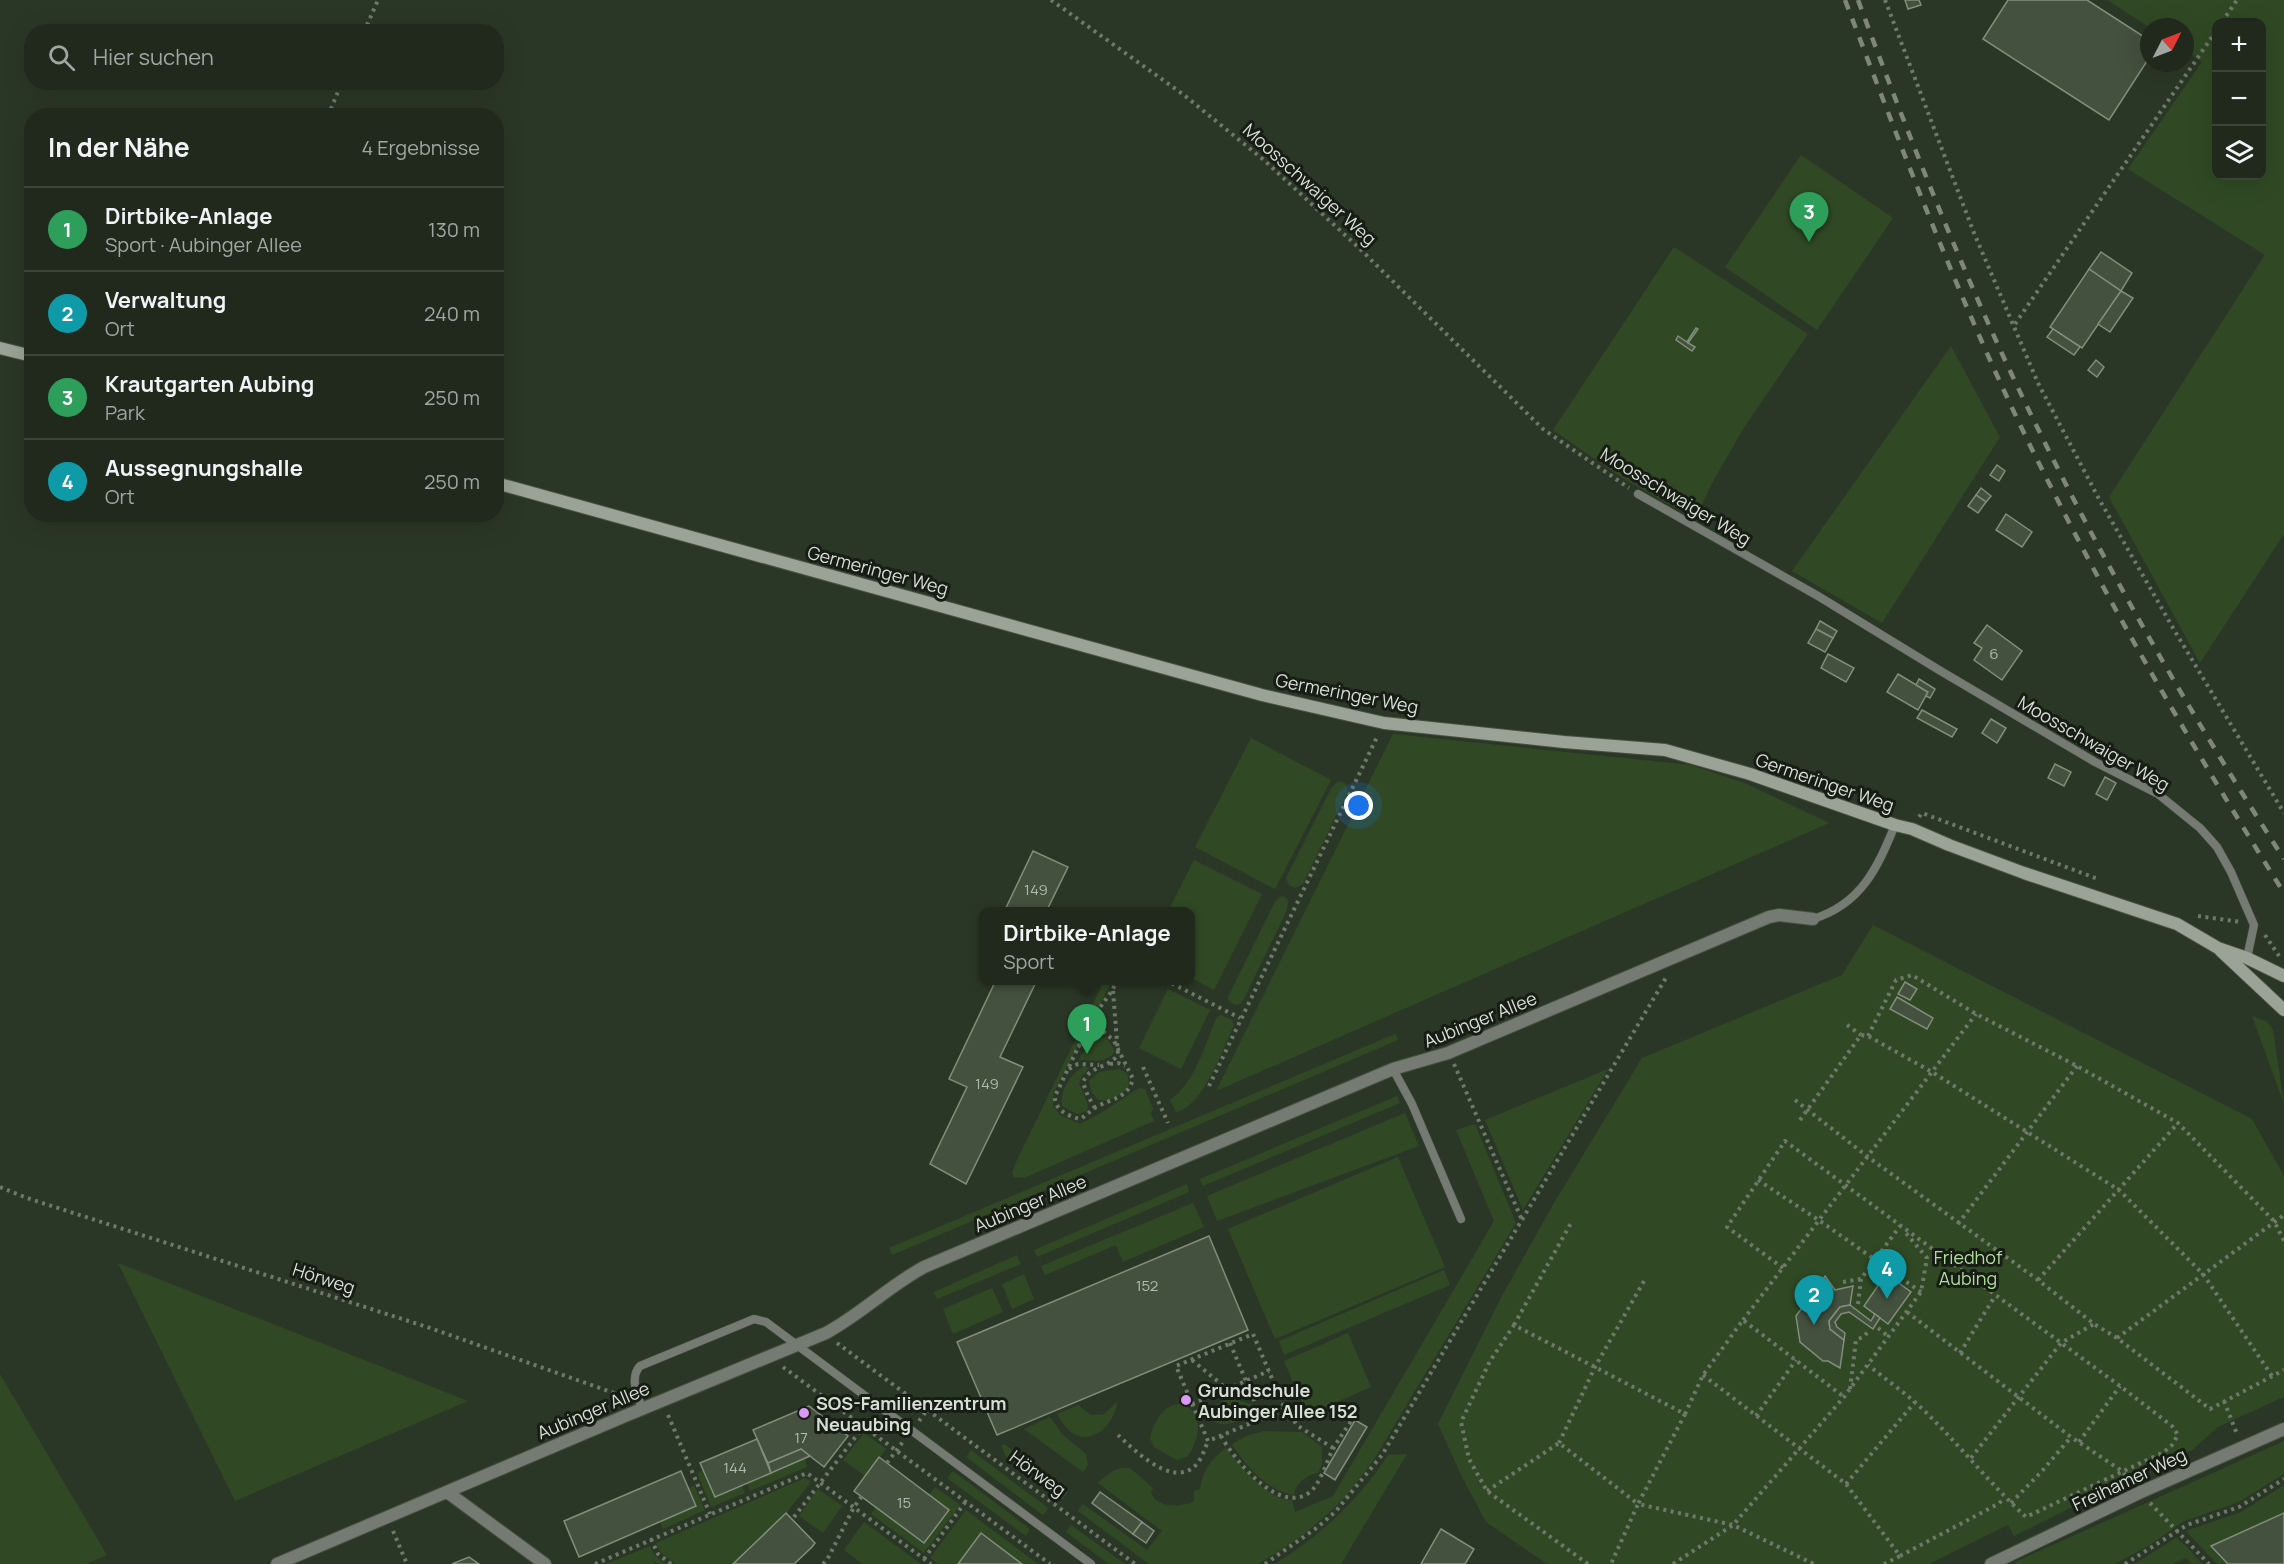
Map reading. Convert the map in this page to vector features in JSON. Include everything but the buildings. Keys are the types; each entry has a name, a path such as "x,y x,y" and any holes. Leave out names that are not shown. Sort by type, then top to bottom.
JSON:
{"street":[{"path":"0,348 24,354"},
{"name":"Germeringer Weg","path":"504,485 1262,695 1384,723 1665,750 1750,774 1895,825 1912,828 2024,873 2177,924 2218,948 2247,958 2284,976"},
{"name":"Aubinger Allee","path":"277,1564 796,1345 840,1325 901,1280 924,1267 1393,1069 1448,1053 1769,917 1779,915 1813,919"},
{"name":"Germeringer Weg","path":"2218,948 2284,1010"},
{"name":"Freihamer Weg","path":"1991,1564 2141,1492 2284,1430"},
{"path":"447,1492 545,1564"}],"lane":[{"name":"Moosschwaiger Weg","path":"1638,494 1818,596 2095,762 2158,794 2200,828 2217,847 2241,893 2254,925"},
{"path":"1813,919 1841,908 1862,889 1895,825"},
{"path":"2247,958 2254,925"},
{"path":"1393,1069 1412,1104 1461,1219"},
{"path":"642,1409 634,1378 635,1371 640,1366 754,1319 766,1322 1091,1564"}],"path":[{"path":"368,24 378,0"},
{"name":"Moosschwaiger Weg","path":"1051,0 1184,95 1265,162 1358,247 1544,429 1638,494"},
{"path":"1885,0 1970,223 2038,382 2099,499 2284,813"},
{"path":"2225,18 2237,0"},
{"path":"2015,324 2212,38"},
{"path":"331,108 339,90"},
{"path":"1209,1086 1384,723"},
{"path":"1922,813 2101,880"},
{"path":"2196,916 2254,925 2261,929 2284,960"},
{"path":"1265,1564 1318,1527 1336,1511 1368,1475 1395,1436 1679,955"},
{"path":"1869,1036 1896,980 1912,975 1976,1014 2078,1066 2178,1123 2274,1221 2284,1241"},
{"path":"1078,1047 1091,1035 1104,1032 1110,1036 1133,1079 1131,1087 1126,1092 1115,1100 1095,1108 1080,1119 1058,1108 1054,1103 1055,1096 1078,1047 1097,1012 1115,985"},
{"path":"1173,985 1240,1018"},
{"path":"1095,1108 1083,1083 1089,1072 1116,1058 1118,1049 1113,991"},
{"path":"1611,1564 1638,1504 1686,1414 1703,1375 1976,1014"},
{"path":"1847,1025 1861,1035 1869,1036 1932,1072 2119,1190 2204,1274 2272,1376"},
{"path":"1800,1120 1861,1035"},
{"path":"1448,1053 1522,1220"},
{"path":"1068,1070 1078,1064 1102,1066 1118,1063 1130,1071"},
{"path":"1958,1224 2078,1066"},
{"path":"1143,1068 1168,1123"},
{"path":"1796,1100 1868,1157 2038,1280 2094,1324 2117,1338 2210,1409 2284,1370"},
{"path":"2038,1280 2178,1123"},
{"path":"1783,1268 1727,1227 1785,1141 2121,1386 2172,1426 2178,1435 2164,1452 2026,1517 2005,1498 1971,1458 1915,1402 1868,1365"},
{"path":"1758,1180 1921,1292"},
{"name":"Hörweg","path":"0,1187 39,1202 427,1327 614,1393 625,1416"},
{"path":"2117,1338 2284,1215"},
{"path":"1571,1223 1514,1325 1490,1361 1461,1422 1469,1460 1487,1491 1588,1564"},
{"path":"1858,1304 1861,1279 1899,1226"},
{"path":"1673,1564 1733,1525 1844,1397 1921,1292 1927,1258 1899,1226"},
{"path":"1843,1281 1861,1279"},
{"path":"1487,1491 1559,1443 1595,1366 1644,1281"},
{"path":"1960,1353 1995,1296"},
{"path":"1907,1312 2071,1437 2122,1471"},
{"path":"1743,1320 1844,1397"},
{"path":"1971,1458 2061,1343 2094,1324"},
{"path":"1514,1325 1686,1414"},
{"path":"1878,1328 1889,1337"},
{"path":"1850,1389 1856,1340 1868,1332"},
{"path":"1208,1441 1176,1366 1253,1334 1285,1409 1298,1426 1312,1437 1333,1448"},
{"name":"Hörweg","path":"836,1342 1135,1564"},
{"path":"1230,1343 1262,1419"},
{"path":"1192,1360 1227,1389"},
{"path":"1756,1416 1796,1360"},
{"path":"782,1366 1050,1564"},
{"path":"1192,1404 1269,1371"},
{"path":"1703,1375 1846,1484 1900,1556"},
{"path":"2079,1442 2121,1386"},
{"path":"2224,1401 2239,1438"},
{"path":"1846,1484 1915,1402"},
{"path":"1118,1435 1136,1452 1162,1470 1179,1472 1190,1470 1199,1461 1208,1441 1285,1409"},
{"path":"668,1415 710,1514"},
{"path":"1221,1436 1235,1458 1258,1482 1279,1495 1300,1497 1312,1490 1333,1448 1352,1420"},
{"path":"794,1517 864,1426"},
{"path":"2011,1503 2071,1437"},
{"path":"1559,1443 1638,1504 1733,1525 1814,1564"},
{"path":"887,1463 897,1450"},
{"path":"595,1564 807,1473 931,1564"},
{"path":"2125,1564 2187,1525 2239,1508 2284,1479"},
{"path":"2141,1492 2209,1564"},
{"path":"823,1564 862,1496"},
{"path":"1884,1564 1998,1504 2005,1498"},
{"path":"924,1559 966,1502"},
{"path":"393,1531 407,1564"},
{"path":"651,1539 658,1554 671,1564"}],"green space":[{"path":"2107,0 2284,0 2284,534 2200,663 2109,497 2265,255 2128,169 2202,62 2194,56 2194,18 2140,18 2140,21"},
{"path":"1801,155 1893,218 1817,330 1725,267"},
{"path":"1674,247 1808,334 1743,429 1712,483 1695,519 1621,477 1553,430"},
{"path":"1951,346 2000,437 1882,623 1792,571"},
{"path":"1393,734 1691,765 1747,784 1829,823 1216,1091"},
{"path":"1251,738 1331,780 1275,889 1195,847"},
{"path":"1339,781 1346,784 1348,791 1303,884 1295,888 1289,885 1286,878 1332,787"},
{"path":"1194,860 1262,894 1214,990 1195,980 1195,907 1170,907"},
{"path":"1284,896 1288,900 1287,910 1243,1001 1235,1005 1229,1001 1228,997 1275,902 1279,897"},
{"name":"Friedhof Aubing","path":"1873,925 2252,1119 2284,1176 2284,1397 2218,1427 2192,1450 2014,1536 2008,1525 1929,1564 1547,1564 1486,1522 1438,1424 1503,1294 1554,1203 1642,1058 1842,975"},
{"path":"1102,985 1110,985 1053,1094 1053,1105 1060,1115 1080,1124 1139,1088 1145,1089 1153,1109 1151,1113 1154,1121 1024,1178 1014,1177 1012,1173"},
{"path":"1168,989 1210,1010 1181,1069 1139,1048"},
{"path":"1221,1015 1232,1020 1234,1025 1218,1062 1195,1100 1186,1108 1176,1112 1170,1100 1179,1093 1193,1073 1217,1017"},
{"path":"2252,1016 2267,1022 2273,1030 2284,1104"},
{"path":"1395,1034 1398,1040 892,1255 889,1248"},
{"path":"1106,1037 1115,1051 1112,1055 1104,1060 1079,1060 1090,1044"},
{"path":"1085,1066 1089,1068 1079,1083 1088,1105 1087,1111 1077,1114 1062,1106 1063,1094 1071,1078"},
{"path":"1119,1069 1127,1073 1128,1088 1111,1099 1097,1099 1089,1081 1099,1072"},
{"path":"1608,1069 1523,1210 1485,1120"},
{"path":"1397,1096 1400,1103 1203,1186 1200,1179"},
{"path":"1405,1113 1419,1146 1217,1221 1207,1196"},
{"path":"1475,1124 1516,1223 1373,1461 1346,1496 1331,1511 1303,1535 1258,1564 1149,1564 1078,1511 1083,1504 1147,1550 1162,1531 1098,1483 1116,1469 1130,1468 1153,1488 1151,1493 1158,1502 1176,1506 1183,1505 1194,1501 1194,1491 1200,1489 1208,1465 1226,1448 1255,1481 1274,1495 1292,1500 1295,1512 1333,1496 1494,1221 1456,1130"},
{"path":"1398,1157 1445,1267 1275,1339 1228,1229"},
{"path":"1187,1184 1189,1192 1037,1257 1034,1250"},
{"path":"1193,1203 1204,1227 1123,1262 1116,1245 1045,1275 1041,1266"},
{"path":"1017,1255 1021,1264 937,1299 934,1292"},
{"path":"118,1263 468,1401 235,1501"},
{"path":"1444,1270 1450,1285 1284,1355 1279,1341"},
{"path":"1024,1274 1034,1299 1012,1309 1002,1284"},
{"path":"992,1288 1003,1312 953,1334 943,1309"},
{"path":"1348,1333 1371,1387 1307,1415 1284,1361"},
{"path":"0,1374 107,1555 86,1564 0,1564"},
{"path":"1233,1398 1253,1405 1253,1412 1243,1419 1226,1424 1220,1424 1210,1418 1217,1404"},
{"path":"1117,1402 1109,1423 1104,1429 1091,1436 1076,1435 1065,1426 1057,1414 1078,1405 1091,1415 1104,1414"},
{"path":"1180,1404 1194,1413 1198,1426 1195,1442 1188,1456 1177,1460 1154,1447 1150,1438 1160,1415 1169,1407"},
{"path":"1050,1417 1062,1434 1086,1454 1088,1465 1083,1472 1024,1429"},
{"path":"1264,1431 1302,1432 1322,1447 1322,1464 1318,1473 1302,1480 1294,1495 1284,1493 1266,1483 1250,1469 1232,1444 1246,1436"},
{"path":"864,1433 886,1449 865,1476 843,1460"},
{"path":"2284,1441 2284,1474 2239,1502 2184,1521 2151,1544 2115,1564 2016,1564 2015,1562"},
{"path":"1004,1444 1068,1492 1062,1500 1007,1459 1001,1446"},
{"path":"971,1450 1048,1508 1043,1515 966,1457"},
{"path":"1407,1454 1341,1564 1275,1564 1338,1516 1388,1455"},
{"path":"805,1458 807,1467 750,1491 747,1483"},
{"path":"703,1470 715,1497 742,1485 745,1493 711,1507 697,1473"},
{"path":"953,1471 1030,1529 1026,1536 947,1478"},
{"path":"805,1478 811,1482 786,1513 733,1564 676,1564 661,1553 656,1543"},
{"path":"694,1485 705,1510 663,1529 660,1521 696,1506 688,1488"},
{"path":"2284,1485 2284,1513 2212,1546 2228,1564 2217,1564 2186,1531 2241,1512"},
{"path":"935,1487 960,1505 924,1553 871,1514 876,1507 924,1543 949,1510 929,1495"},
{"path":"818,1489 842,1506 823,1533 799,1516"},
{"path":"966,1510 1038,1564 1022,1564 981,1533 958,1564 938,1564 930,1558"},
{"path":"864,1522 921,1564 863,1564 844,1550"},
{"path":"1071,1525 1125,1564 1109,1564 1066,1532"},
{"path":"2176,1538 2202,1564 2192,1564 2186,1558 2173,1564 2134,1564"},
{"path":"650,1546 654,1555 666,1564 655,1562 653,1564 606,1564"}],"railway":[{"path":"1845,0 1942,248 2022,430 2135,643 2193,744 2284,893"},
{"path":"1858,0 1946,225 1984,314 2035,423 2135,613 2171,676 2284,859"}],"place":[{"name":"Krautgarten Aubing","path":"1809,242"},
{"name":"Dirtbike-Anlage","path":"1087,1054"},
{"name":"Aussegnungshalle","path":"1887,1299"},
{"name":"Verwaltung","path":"1814,1325"},
{"name":"Grundschule Aubinger Allee 152","path":"1186,1400"},
{"name":"SOS-Familienzentrum Neuaubing","path":"804,1413"}]}
